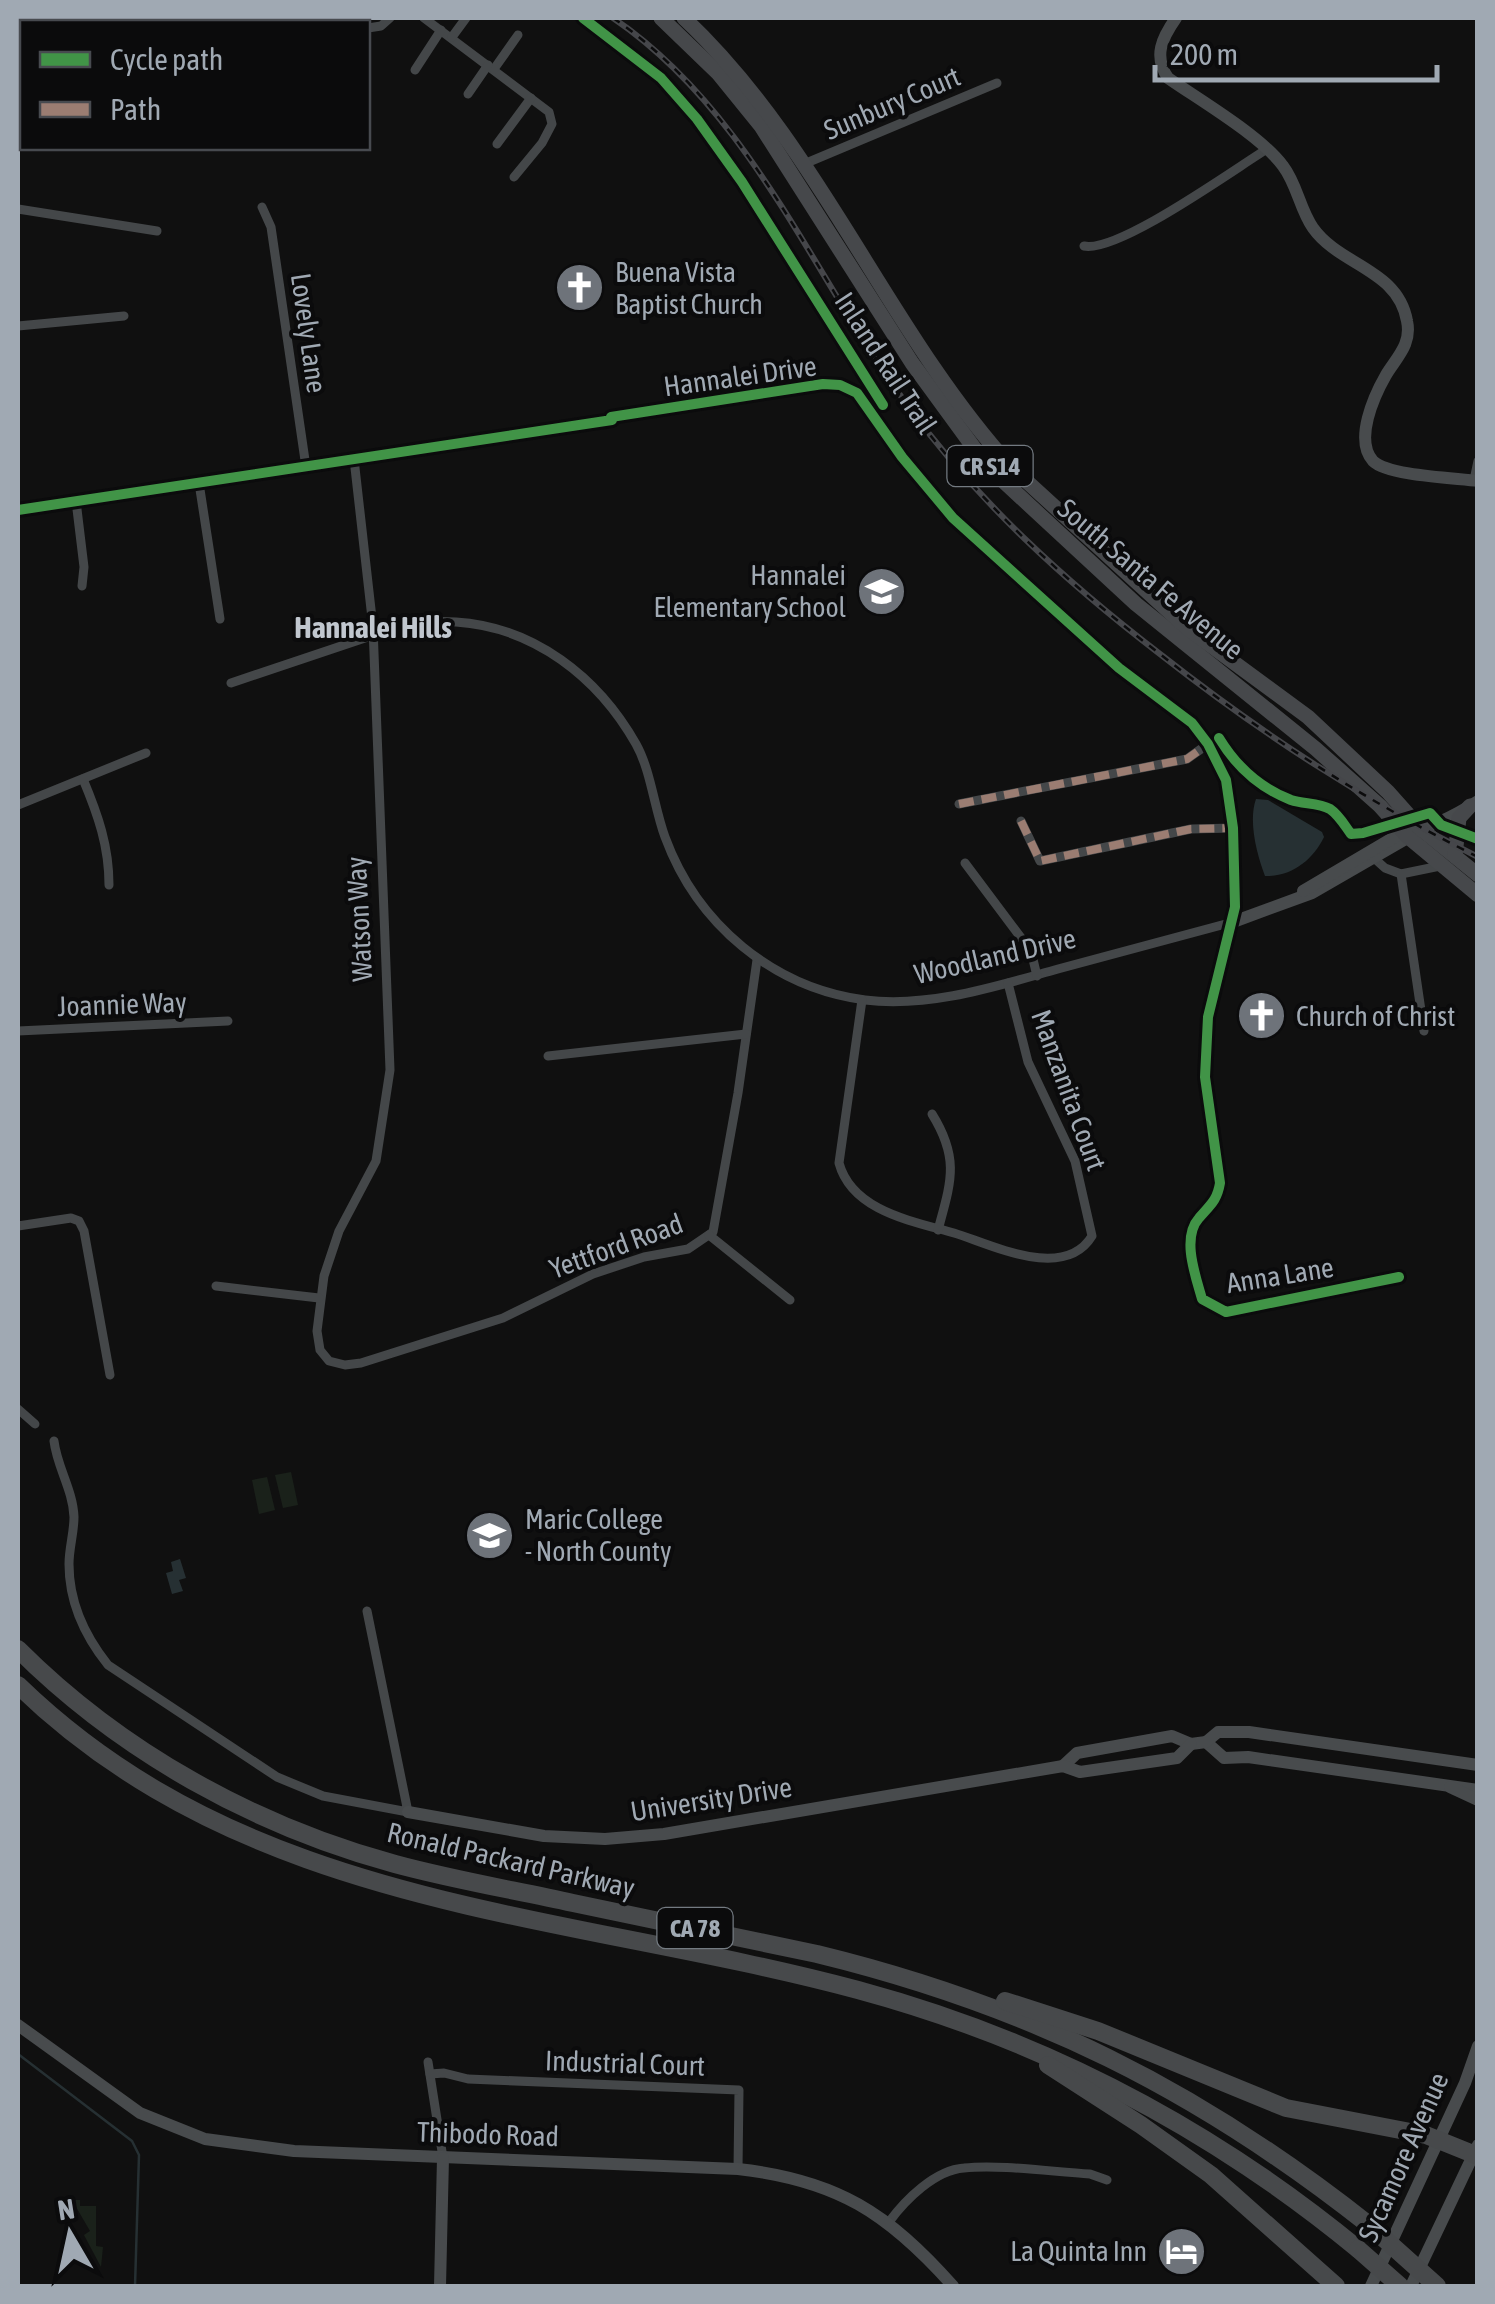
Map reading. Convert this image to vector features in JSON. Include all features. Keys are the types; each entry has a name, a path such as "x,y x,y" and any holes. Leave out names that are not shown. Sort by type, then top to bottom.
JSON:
{"highway":[{"name":"Ronald Packard Parkway","path":"18,1649 88,1712 158,1759 224,1798 308,1835 396,1864 896,1974 1038,2024 1157,2081 1262,2144 1370,2225 1437,2286"},
{"name":"Ronald Packard Parkway","path":"18,1685 133,1774 216,1822 300,1858 400,1891 857,1990 936,2013 1027,2047 1178,2122 1268,2179 1400,2286"},
{"path":"896,1974 1044,2013 1286,2108 1426,2135 1476,2152"},
{"path":"1027,2047 1055,2071 1211,2175 1336,2286"}],"main road":[{"name":"South Santa Fe Avenue","path":"662,18 718,73 761,126 912,363 977,452 1033,511 1136,604 1252,697 1292,714 1440,866 1478,895"},
{"name":"South Santa Fe Avenue","path":"684,18 757,95 924,354 988,442 1012,468 1175,618 1308,717 1388,792 1411,833 1456,856 1478,875"},
{"path":"1456,856 1459,818 1474,804"}],"street":[{"path":"424,18 549,112 552,124 542,143 514,177"},
{"path":"452,37 466,18"},
{"path":"1176,18 1159,46 1163,71 1267,149 1284,167 1312,228 1338,253 1392,286 1406,318 1408,339 1386,376 1365,432 1366,448 1373,461 1396,470 1476,480 1478,461"},
{"path":"415,70 441,30"},
{"path":"468,94 518,35"},
{"name":"Sunbury Court","path":"804,164 998,83"},
{"path":"497,144 531,98"},
{"path":"1084,246 1101,246 1131,234 1267,149"},
{"name":"Lovely Lane","path":"262,207 270,227 306,467"},
{"path":"18,209 157,232"},
{"path":"18,326 124,316"},
{"name":"Hannalei Drive","path":"18,510 612,420 805,386 840,386 856,394 902,458 953,518 1110,660 1192,723 1208,744 1226,780 1233,828 1233,922"},
{"name":"Watson Way","path":"329,1361 320,1350 316,1331 319,1298 339,1231 376,1161 390,1070 373,627 354,459"},
{"path":"199,483 220,619"},
{"path":"76,501 84,567 82,586"},
{"name":"Woodland Drive","path":"231,683 365,638 373,627 459,622 498,630 546,648 574,668 608,702 636,744 666,840 689,888 715,923 757,960 804,985 862,1000 906,1002 1008,983 1233,922 1312,893 1411,833"},
{"path":"959,804 1187,759 1208,744"},
{"path":"18,805 146,754"},
{"path":"83,779 101,823 109,859 109,885"},
{"path":"1411,833 1474,804"},
{"path":"1021,821 1040,861 1191,829 1233,828"},
{"name":"Woodland Drive","path":"1300,895 1307,886 1411,833"},
{"path":"1374,858 1401,874 1440,866"},
{"path":"966,863 1032,951 1038,976"},
{"path":"1401,874 1424,1031"},
{"name":"Anna Lane","path":"1233,922 1208,1016 1205,1077 1220,1183 1218,1196 1196,1220 1192,1234 1192,1263 1202,1299 1226,1312 1399,1277"},
{"name":"Yettford Road","path":"329,1361 361,1363 503,1318 593,1274 644,1257 688,1249 713,1232 757,960"},
{"name":"Manzanita Court","path":"862,1000 839,1164 844,1180 898,1219 1001,1252 1030,1258 1077,1250 1092,1236 1075,1161 1028,1062 1008,983"},
{"name":"Joannie Way","path":"18,1031 228,1022"},
{"path":"548,1056 746,1034"},
{"path":"932,1114 947,1138 952,1165 938,1230"},
{"path":"18,1226 71,1218 79,1222 84,1231 110,1375"},
{"path":"709,1235 790,1300"},
{"path":"216,1286 319,1298"},
{"path":"18,1408 36,1424"},
{"name":"University Drive","path":"54,1441 74,1518 69,1563 72,1597 90,1643 108,1664 277,1776 322,1796 544,1836 604,1839 664,1834 1062,1766 1080,1772 1176,1758 1218,1732 1250,1732 1478,1766"},
{"path":"366,1611 408,1812"},
{"name":"University Drive","path":"1062,1766 1078,1753 1172,1736 1199,1743 1224,1758 1248,1757 1478,1790"},
{"path":"1444,1783 1478,1800"},
{"name":"Thibodo Road","path":"18,2025 140,2112 205,2140 294,2152 738,2169 814,2184 850,2198 888,2222 915,2243 953,2286"},
{"name":"Sycamore Avenue","path":"1372,2286 1478,2046"},
{"path":"428,2062 443,2158 440,2286"},
{"name":"Industrial Court","path":"430,2074 739,2090 738,2169"},
{"path":"1411,2286 1476,2152"},
{"path":"888,2222 934,2180 961,2168 1090,2174 1107,2180"}],"shaded area":[{"path":"1256,799 1268,800 1322,832 1324,837 1314,853 1300,866 1284,874 1265,876 1253,827"},
{"path":"291,1472 298,1505 283,1508 275,1475"},
{"path":"267,1477 275,1510 259,1514 252,1480"},
{"path":"180,1559 186,1578 179,1580 183,1591 172,1594 166,1573 173,1571 171,1562"},
{"path":"72,2200 80,2200 80,2206 96,2206 96,2246 103,2247 101,2267 84,2235 90,2231"}],"waterway":[{"path":"18,2054 132,2141 139,2155 135,2286"}],"railway":[{"path":"613,18 661,56 704,100 776,198 908,406 964,475 1025,539 1125,626 1236,711 1353,788 1478,857"}],"marked path":[{"path":"959,804 1187,759 1208,744"},
{"path":"1021,821 1040,861 1191,829 1233,828"}],"cycle path":[{"name":"Inland Rail Trail","path":"583,18 661,78 697,119 742,182 883,405"},
{"path":"18,510 823,384 840,385 857,393 902,457 953,518 1119,668 1192,723 1226,780 1233,828 1235,907 1208,1017 1205,1077 1220,1183 1215,1199 1199,1218 1191,1236 1202,1299 1226,1312 1399,1277"},
{"path":"1219,738 1241,767 1259,782 1291,800 1330,809 1351,834 1430,813 1441,825 1478,839"}],"place":[{"name":"Buena Vista Baptist Church","path":"580,288"},
{"name":"Hannalei Elementary School","path":"881,591"},
{"name":"Church of Christ","path":"1261,1016"},
{"name":"Maric College - North County","path":"490,1535"},
{"name":"La Quinta Inn","path":"1182,2251"}],"district":[{"name":"Hannalei Hills","path":"373,627"}]}
